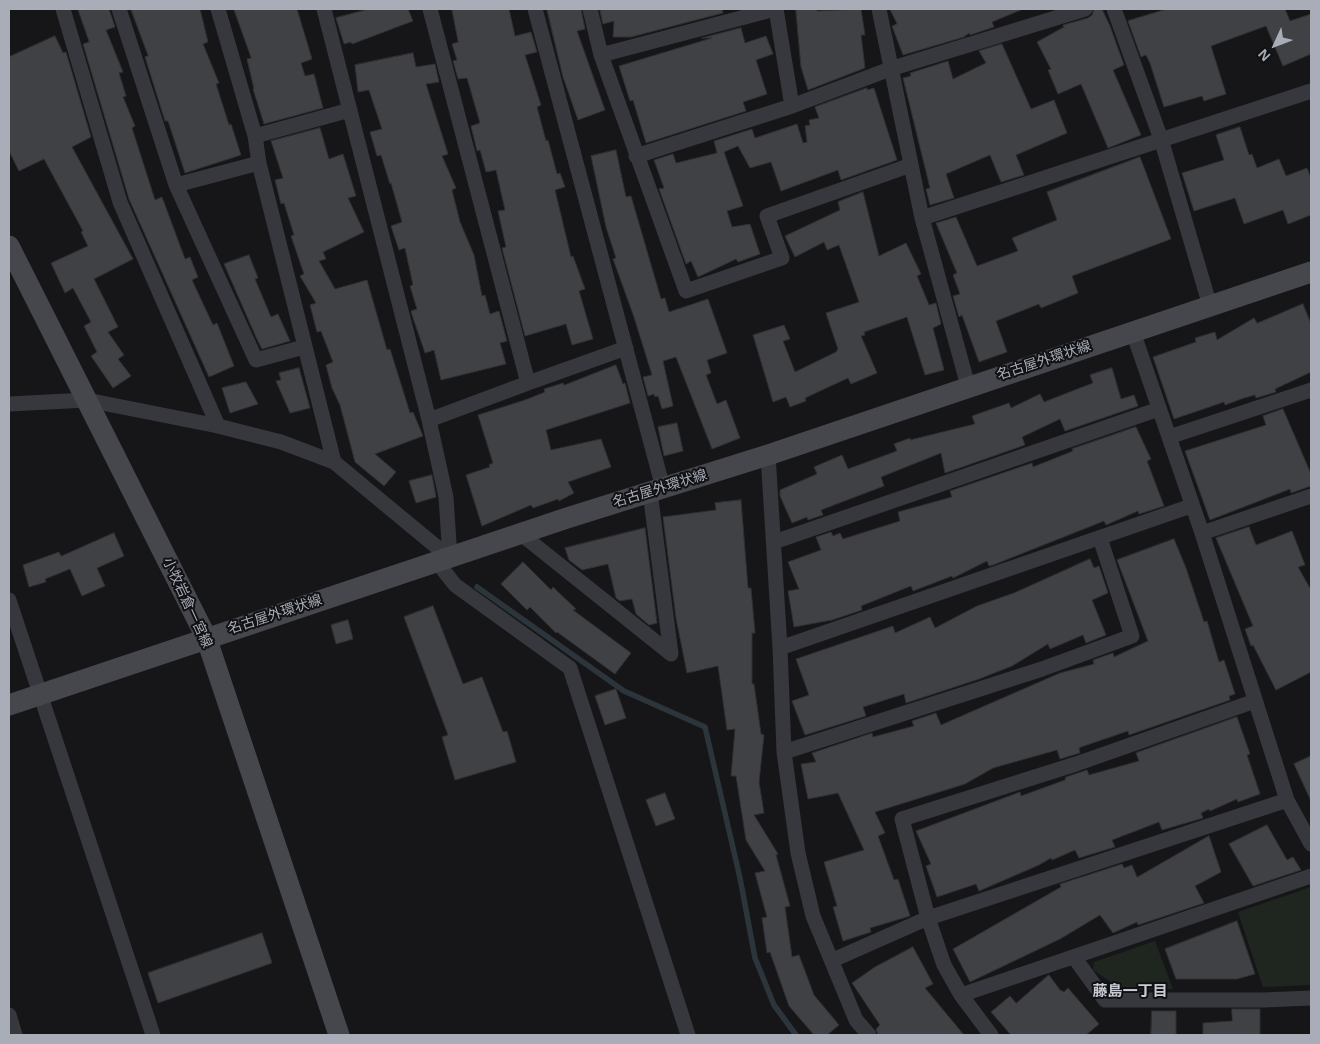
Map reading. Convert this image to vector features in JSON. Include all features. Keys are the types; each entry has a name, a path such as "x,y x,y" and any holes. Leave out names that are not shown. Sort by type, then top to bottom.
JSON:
{"main road":[{"name":"小牧岩倉一宮線","path":"9,246 206,637 339,1035"},
{"name":"名古屋外環状線","path":"9,704 206,637 768,455 968,386 1311,272"}],"street":[{"path":"63,9 120,202 218,426"},
{"path":"119,9 176,185 256,360 304,347"},
{"path":"218,9 255,136 259,163 334,462"},
{"path":"324,9 429,420 446,497 443,560"},
{"path":"430,9 528,383"},
{"path":"521,534 671,654 657,490 626,348 535,9"},
{"path":"590,9 601,55 686,291 782,258 767,216 910,165"},
{"path":"601,55 775,9 792,106"},
{"path":"879,9 922,218 968,386"},
{"path":"636,156 792,106 890,69 1085,9"},
{"path":"1114,9 1161,139 1210,306"},
{"path":"922,218 1311,91"},
{"path":"255,136 350,110"},
{"path":"176,185 259,163"},
{"path":"1132,332 1170,437 1287,800 1311,844"},
{"path":"429,420 626,348"},
{"path":"1170,437 1311,390"},
{"path":"9,404 87,400 218,426 282,442 334,462 443,560 455,585 570,668 688,1035"},
{"path":"774,542 1159,409"},
{"path":"768,455 780,648 784,752 798,853 813,916 833,960 856,1020 869,1035"},
{"path":"1202,534 1311,496"},
{"path":"780,648 1191,506"},
{"path":"784,752 1042,669 1132,636 1100,538"},
{"path":"9,600 153,1035"},
{"path":"991,1035 961,995 944,965 928,918 902,819 1076,764 1255,701"},
{"path":"833,960 928,918 1287,800"},
{"path":"961,995 1311,876"},
{"path":"1074,957 1105,1000 1264,1000 1311,998"},
{"path":"9,1015 16,1035"}],"shaded area":[{"path":"1311,887 1311,985 1263,987 1238,912"},
{"path":"1155,941 1173,989 1123,990 1093,970 1094,962"}],"building":[{"path":"78,9 109,9 115,27 106,30 123,72 119,73 126,96 123,97 135,126 132,128 155,200 162,197 185,259 190,257 198,277 192,280 213,325 217,323 234,366 209,377 129,199 83,44 89,42"},
{"path":"131,9 200,9 208,42 203,44 219,83 216,84 241,155 185,173 168,121 165,121 145,57 148,56"},
{"path":"234,9 297,9 312,59 301,63 305,76 314,74 323,108 264,124 253,89 247,59 251,58"},
{"path":"369,9 408,9 413,21 352,44 351,42 344,44 336,18"},
{"path":"452,9 509,9 515,36 531,32 537,52 525,55 541,105 537,107 546,141 548,140 557,174 560,173 565,187 555,190 571,257 573,256 585,289 579,291 593,339 572,345 566,324 525,336 502,248 506,247 498,211 505,210 496,170 486,172 480,150 477,151 471,126 480,123 467,78 458,79 453,61 457,60 452,44 458,42"},
{"path":"547,9 581,9 585,29 577,31 605,110 578,120 563,77"},
{"path":"600,9 722,9 723,13 631,37 613,37 614,21 603,24"},
{"path":"796,9 817,9 817,11 861,9 865,35 861,35 865,68 808,90 801,67"},
{"path":"890,9 1023,9 992,22 994,27 970,35 969,33 964,37 903,55 892,26 897,24"},
{"path":"1094,9 1102,9 1110,26 1124,65 1113,70 1141,135 1108,148 1081,84 1058,94 1048,70 1051,69 1037,42 1064,27 1063,25 1088,18 1092,15"},
{"path":"1167,9 1285,9 1290,21 1311,14 1311,54 1283,66 1266,26 1211,46 1226,94 1204,101 1202,96 1164,107 1150,63 1146,55 1141,57 1128,21"},
{"path":"741,28 745,43 766,36 773,54 756,60 767,94 743,102 746,111 646,143 633,100 630,101 619,66 712,38 702,38"},
{"path":"55,36 63,53 66,52 91,137 72,147 133,259 94,279 118,327 108,332 124,355 118,359 131,376 113,388 91,356 97,352 84,326 91,322 73,288 65,293 51,263 88,246 81,232 83,231 44,159 19,171 9,151 9,57"},
{"path":"1002,44 1031,109 1054,100 1067,133 1016,155 1024,175 1001,182 990,155 946,174 954,198 930,205 926,189 930,188 903,78 911,76 910,73 948,61 953,79 986,63 979,51"},
{"path":"413,53 416,67 435,64 439,82 426,84 448,154 442,156 456,188 452,190 460,222 474,255 482,296 485,295 490,314 499,311 507,341 500,343 506,364 441,380 434,350 425,353 412,315 411,311 417,309 410,286 413,285 405,248 399,250 391,226 402,222 391,183 381,155 377,156 370,132 382,129 369,90 358,92 355,65"},
{"path":"867,88 867,90 874,88 897,160 841,180 838,170 781,191 771,162 750,168 738,146 724,152 743,206 727,211 732,227 750,224 760,254 738,262 736,259 698,277 691,261 686,264 659,189 664,188 654,160 673,154 676,163 717,153 714,141 752,129 755,138 797,124 803,143 807,142 805,126 810,125 809,120 819,118 815,107"},
{"path":"1240,127 1249,155 1252,154 1257,168 1279,159 1286,176 1307,168 1311,178 1311,215 1288,224 1283,210 1244,224 1235,198 1194,211 1182,173 1224,160 1216,135"},
{"path":"320,128 329,159 343,154 356,196 348,198 364,232 323,252 326,259 319,261 335,289 367,280 387,350 390,349 410,413 413,412 423,436 375,454 396,472 384,486 355,462 340,405 332,388 326,365 333,362 321,331 317,332 310,305 316,303 300,276 304,274 291,236 294,235 284,203 281,204 275,180 283,178 271,141"},
{"path":"616,150 626,197 631,196 661,299 665,298 669,312 708,299 727,353 707,360 711,373 706,375 717,404 726,400 740,438 712,449 676,357 663,361 673,406 662,409 658,396 655,397 654,394 648,396 643,377 652,375 613,259 616,258 606,227 591,156"},
{"path":"1140,157 1171,239 1072,276 1078,293 1041,308 1039,304 996,321 1007,352 979,362 962,315 959,317 953,296 960,294 953,275 957,273 936,223 956,217 977,266 1018,251 1012,238 1057,220 1047,192"},
{"path":"863,192 879,256 906,243 921,274 917,276 929,305 936,303 941,324 933,328 944,370 925,375 907,317 864,332 865,335 861,336 877,373 851,384 848,378 805,398 806,401 790,407 786,397 773,402 753,335 784,325 790,339 783,341 795,372 836,352 838,349 826,313 859,302 839,245 827,250 824,242 795,257 785,236 840,210 838,202"},
{"path":"249,255 258,278 255,279 271,317 278,314 290,341 262,349 256,337 224,264"},
{"path":"1303,304 1311,324 1311,372 1275,389 1276,392 1256,398 1255,395 1225,405 1224,402 1174,419 1153,357 1196,342 1195,338 1215,332 1217,340 1254,318 1257,323"},
{"path":"616,365 623,384 625,383 630,403 546,430 551,450 601,439 611,467 568,482 574,493 559,501 558,499 533,508 531,505 482,526 466,475 490,467 489,465 493,463 478,415 525,400 545,392 544,389 563,383 564,385"},
{"path":"299,368 310,408 290,413 276,381 281,380 279,373"},
{"path":"1112,368 1121,399 1134,395 1138,406 1065,431 1060,419 1022,437 1025,445 945,473 941,453 881,477 884,486 821,510 823,515 808,520 807,517 792,523 780,496 780,490 817,474 814,467 842,455 848,469 897,451 894,444 910,438 910,440 975,424 972,416 1009,403 1011,408 1040,394 1044,402 1093,383 1090,375"},
{"path":"246,382 258,404 230,413 222,388"},
{"path":"1283,409 1311,474 1311,486 1291,493 1290,489 1210,520 1185,451 1266,425 1263,416"},
{"path":"677,423 683,451 664,456 658,427"},
{"path":"1136,427 1151,459 1147,461 1164,506 1139,514 1138,511 1106,525 1104,521 993,565 989,566 987,561 953,578 952,576 913,591 911,586 861,606 862,610 832,620 794,627 788,591 799,589 788,562 821,550 816,537 831,532 833,536 840,533 843,539 900,521 898,512 952,497 950,491 1032,463 1033,467 1073,451 1072,449"},
{"path":"432,475 436,497 416,503 409,481"},
{"path":"741,500 748,588 751,588 755,633 752,633 752,684 754,684 761,734 764,735 759,782 764,813 754,815 778,854 776,855 790,906 785,907 792,957 799,955 814,995 839,1025 827,1035 814,1035 789,1006 770,952 767,953 762,918 767,917 755,873 765,871 746,840 736,776 731,776 735,729 727,730 718,666 687,673 676,618 663,517 716,510 715,503"},
{"path":"1249,527 1256,545 1292,531 1305,565 1298,567 1311,590 1311,672 1276,690 1253,645 1251,646 1245,629 1253,626 1216,538"},
{"path":"645,528 657,623 649,625 636,614 632,599 620,601 616,598 608,564 582,570 569,560 565,548"},
{"path":"114,533 124,556 97,568 105,586 82,596 70,569 45,579 46,582 29,587 23,565 59,552 61,556"},
{"path":"1174,539 1204,622 1207,621 1219,662 1224,660 1235,694 1229,696 1230,700 1129,735 1128,731 1081,747 1079,748 1080,753 1060,759 1057,750 993,768 965,784 875,812 885,833 878,836 894,880 898,879 910,916 870,928 871,932 843,941 833,907 837,906 824,862 864,850 838,793 808,799 801,764 816,762 812,753 872,733 873,737 914,726 912,721 936,713 941,725 1060,673 1094,664 1093,660 1113,653 1114,657 1148,641 1117,560"},
{"path":"1090,559 1094,568 1099,566 1108,593 1092,600 1106,635 1086,643 1083,635 1050,649 1048,644 1012,666 979,679 906,703 904,694 863,707 866,716 805,735 792,701 809,695 796,659 893,626 895,633 930,617 935,628 977,606 1014,593"},
{"path":"523,562 551,590 553,587 576,609 573,610 631,653 615,674 556,633 530,607 527,610 501,584"},
{"path":"433,606 463,684 482,677 503,732 507,731 516,762 455,780 442,737 448,735 404,617"},
{"path":"348,620 353,639 336,644 331,625"},
{"path":"616,689 626,718 605,725 595,696"},
{"path":"1237,717 1250,754 1247,755 1260,794 1238,802 1237,799 1210,811 1209,809 1201,813 1203,818 1162,830 1159,822 1112,840 1115,847 1079,858 1075,850 1052,860 1051,858 979,891 976,884 937,897 926,866 931,864 916,831 1020,792 1021,796 1087,770 1089,775 1139,761 1136,753"},
{"path":"1311,756 1311,801 1294,764"},
{"path":"665,793 675,819 656,826 646,800"},
{"path":"1267,825 1287,860 1293,857 1301,870 1253,886 1229,844"},
{"path":"1209,836 1221,872 1195,886 1204,903 1138,925 1137,922 1113,933 1100,915 1060,939 970,982 953,949 1061,887 1060,884 1122,864 1124,868 1132,865 1137,877"},
{"path":"1237,921 1255,974 1237,979 1176,979 1165,949"},
{"path":"262,933 272,963 158,1003 148,973"},
{"path":"913,947 933,984 925,988 964,1035 878,1035 876,1029 880,1025 852,983 875,967"},
{"path":"1049,975 1060,990 1064,992 1068,988 1099,1024 1086,1035 1011,1035 991,1012 1010,996 1016,1003"},
{"path":"1232,1009 1260,1009 1260,1035 1203,1035 1203,1023 1232,1021"},
{"path":"1152,1011 1176,1011 1176,1035 1151,1035"}],"waterway":[{"path":"477,587 624,691 705,727 740,878 755,958 774,1005 796,1035"}],"district":[{"name":"藤島一丁目","path":"1130,992"}]}
